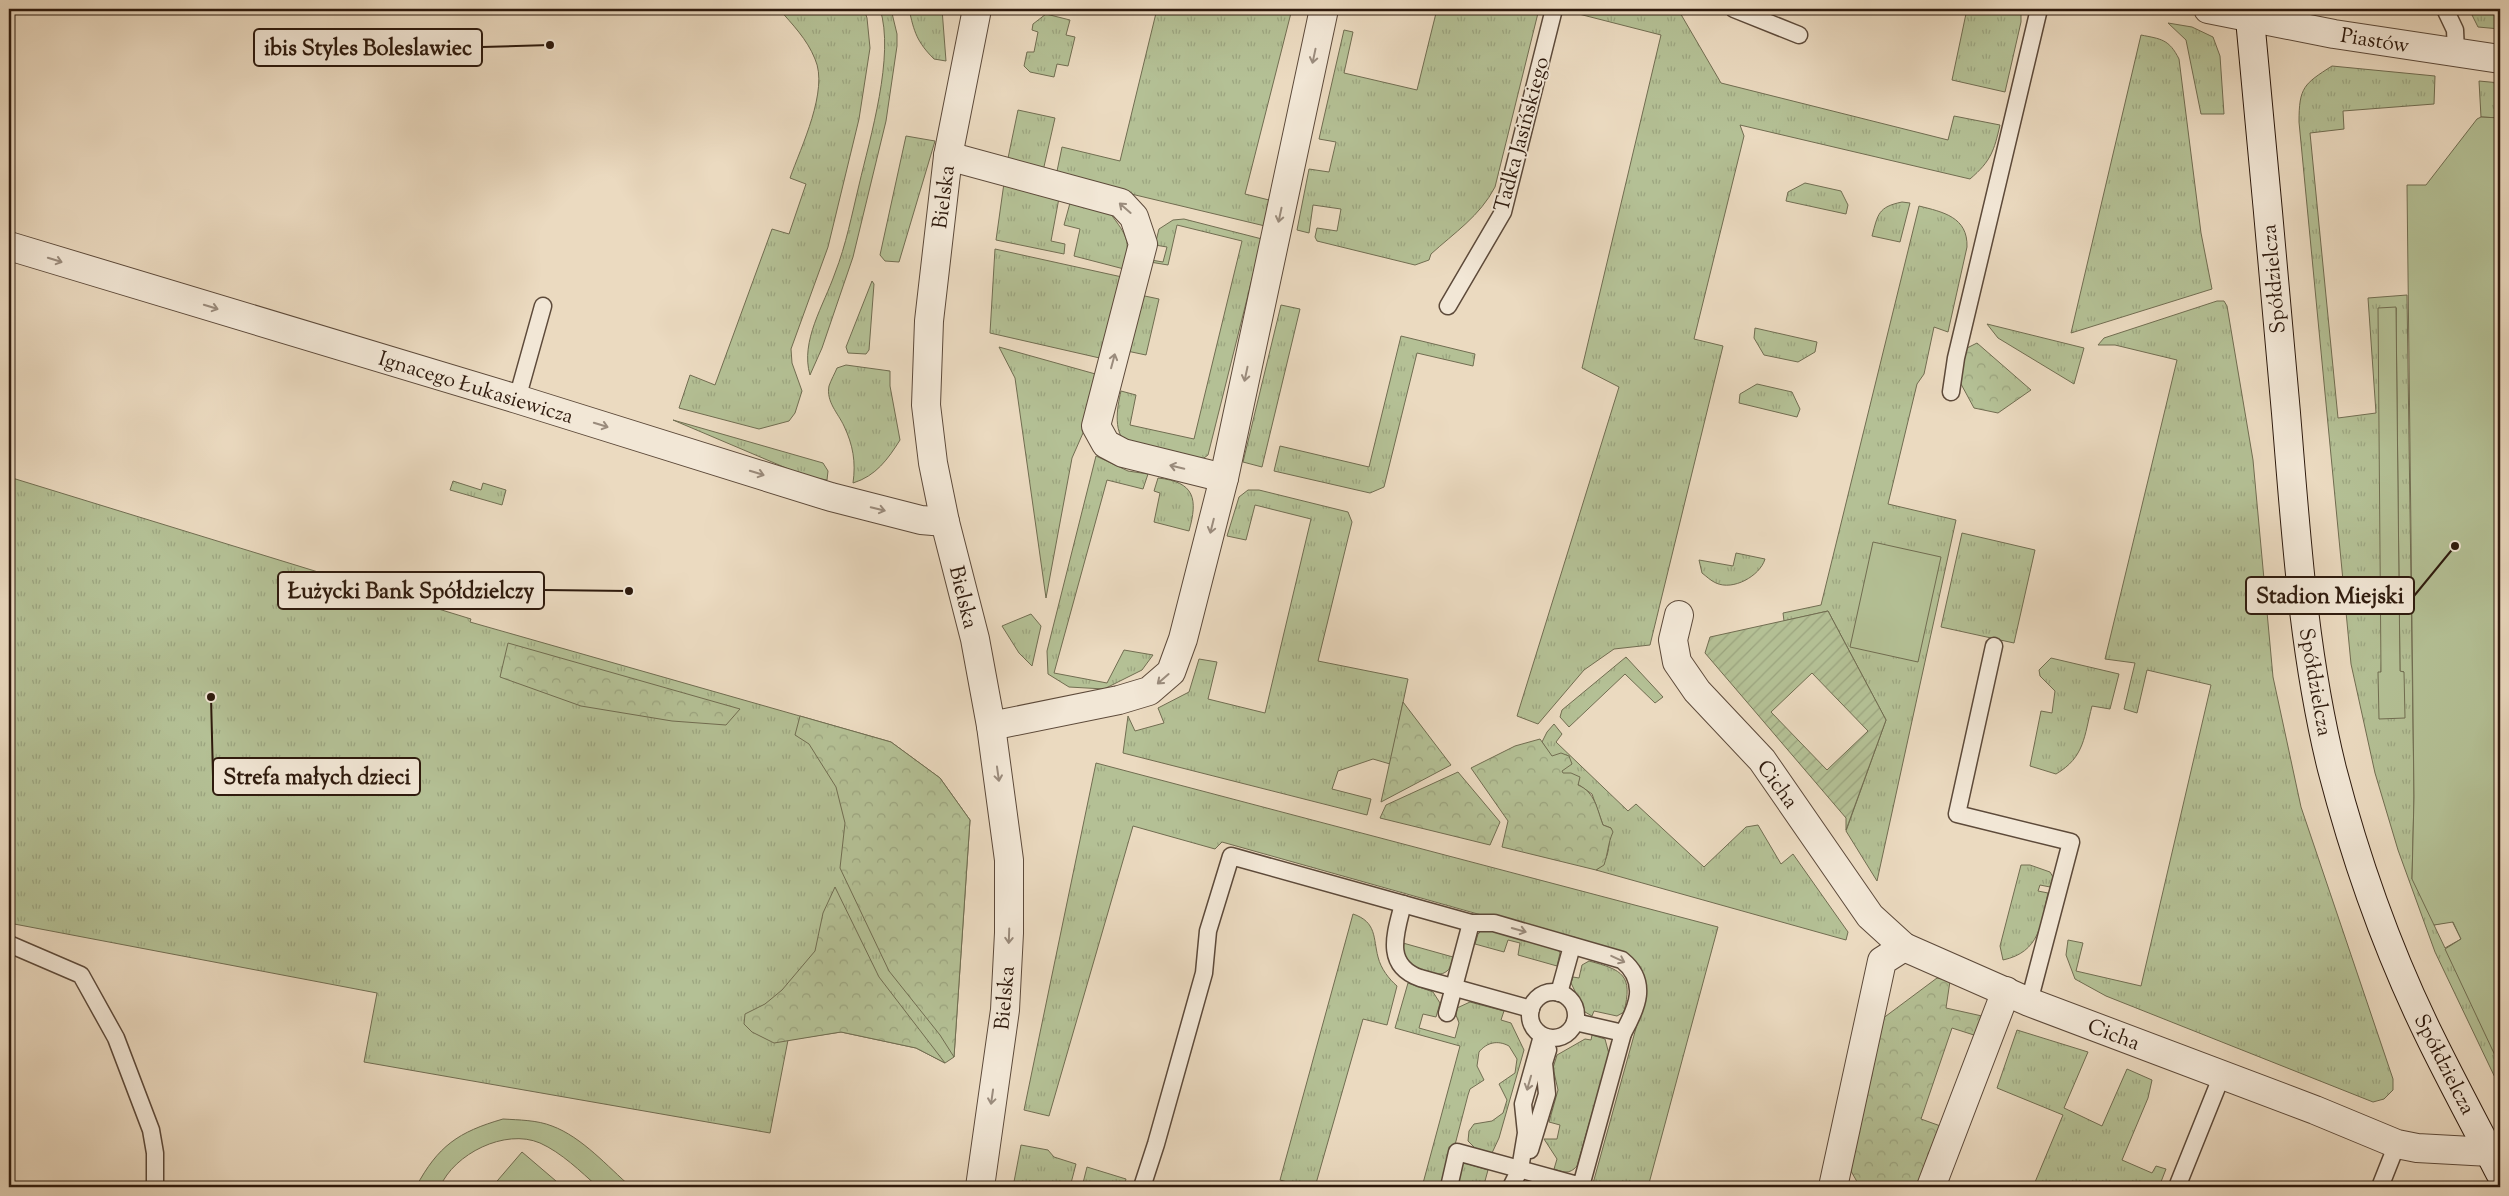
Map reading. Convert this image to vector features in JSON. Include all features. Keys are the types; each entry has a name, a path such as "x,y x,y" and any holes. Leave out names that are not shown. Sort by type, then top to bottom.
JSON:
{"street":[{"name":"Bielska","path":"977,9 948,156 929,321 926,405 933,463 945,522 975,639 991,726 1009,860 1010,933 1005,1010 980,1187"},
{"path":"991,726 1149,691 1171,672 1183,639 1224,478 1324,9"},
{"path":"2208,9 2248,14"},
{"name":"Piastów","path":"2248,14 2500,59"},
{"name":"Spółdzielcza","path":"2248,14 2302,598 2315,694 2333,771 2358,856 2387,936 2431,1040 2495,1162"},
{"path":"948,156 1121,203 1134,217 1143,244 1096,426 1106,444 1122,453 1224,478"},
{"name":"Ignacego Łukasiewicza","path":"9,246 516,399 831,497 921,520 945,522"},
{"name":"Cicha","path":"1679,615 1673,640 1677,662 1697,691 1762,760 1870,916 1904,947 2018,996 2315,1110 2397,1144 2495,1162"},
{"path":"1833,1187 1882,961 1904,947"},
{"path":"1931,1187 2018,996"}],"lane":[{"name":"Tadka Jasińskiego","path":"1448,306 1503,212 1554,9"},
{"path":"1734,9 1799,35"},
{"path":"1950,392 1969,301 2039,9"},
{"path":"2445,9 2455,30 2456,52"},
{"path":"516,399 543,306"},
{"path":"1994,646 1957,814 2071,842 2018,996"},
{"path":"1142,1187 1204,973 1208,931 1231,856 1471,923 1494,923 1615,957 1633,969 1637,980 1638,992 1635,1009 1623,1034 1581,1186 1457,1152 1449,1187"},
{"path":"1403,904 1394,941 1398,960 1416,977 1531,1009"},
{"path":"1447,1013 1471,923"},
{"path":"9,944 81,975 116,1038 151,1130 156,1153 155,1187"},
{"path":"1559,993 1572,946"},
{"path":"1559,993 1566,996 1575,1007 1575,1022 1567,1033 1547,1037 1534,1028 1530,1020 1531,1009 1537,998 1544,994 1559,993"},
{"path":"1575,1022 1623,1034"},
{"path":"1519,1187 1526,1133 1523,1104 1547,1037"},
{"path":"2177,1187 2222,1075"},
{"path":"2380,1187 2397,1144"},
{"path":"1511,1187 1520,1169"}],"green space":[{"path":"779,9 864,9 867,18 870,48 859,119 828,247 791,349 792,363 802,391 795,413 789,421 759,429 679,408 690,375 715,385 772,229 789,234 806,184 790,178 812,118 819,86 818,72 815,59 808,45"},
{"path":"880,9 891,9 897,34 897,46 886,121 853,257 822,348 810,375 808,349 811,336 846,240 879,97 885,49 884,28"},
{"path":"909,9 942,9 946,61 934,59 920,42"},
{"path":"1157,9 1292,9 1245,194 1269,200 1265,226 1056,176 1062,147 1120,161"},
{"path":"1437,9 1539,9 1495,187 1489,197 1466,224 1431,254 1429,260 1415,265 1317,241 1315,237 1317,228 1337,231 1341,209 1313,205 1309,233 1297,230 1309,169 1329,172 1336,142 1319,139 1344,30 1353,32 1344,73 1417,90"},
{"path":"1571,9 1673,9 1679,11 1721,83 1948,140 1954,116 2000,125 1991,155 1983,167 1970,179 1740,125 1744,136 1694,339 1723,346 1650,645 1614,649 1584,670 1538,724 1517,716 1619,387 1582,368 1661,35 1571,12"},
{"path":"1967,9 2021,9 2021,22 2005,92 1952,80"},
{"path":"2469,9 2500,9 2500,29 2478,27"},
{"path":"1046,14 1070,20 1066,35 1075,37 1068,66 1057,64 1054,77 1030,72 1024,66 1027,52 1034,52 1038,32 1032,30 1033,24"},
{"path":"2168,23 2192,27 2213,37 2220,56 2224,114 2201,114 2186,40"},
{"path":"2141,35 2164,41 2172,47 2179,59 2201,233 2212,289 2071,333"},
{"path":"2332,66 2435,76 2434,104 2343,111 2344,129 2310,133 2338,418 2376,413 2368,298 2407,295 2414,797 2412,879 2460,884 2500,1002 2500,1088 2435,952 2398,850 2375,773 2351,664 2299,122 2300,101 2305,88 2315,77","holes":["2396,308 2400,672 2404,672 2378,673 2381,672","2452,921 2461,939 2445,948 2434,925"]},
{"path":"2479,81 2500,83 2500,118 2481,117"},
{"path":"1018,110 1055,118 1043,171 1007,163"},
{"path":"2481,117 2500,118 2500,1066 2445,949 2461,939 2453,922 2434,925 2412,879 2414,797 2407,185 2426,185 2477,119"},
{"path":"906,136 935,141 899,262 885,261 880,255"},
{"path":"1004,183 1059,198 1051,241 1065,244 1064,254 996,240"},
{"path":"1805,183 1841,191 1848,205 1846,214 1786,201 1788,192"},
{"path":"1902,202 1910,203 1900,242 1872,236 1880,213 1888,206"},
{"path":"1070,203 1110,213 1126,239 1127,251 1124,269 1074,256 1080,229 1064,225"},
{"path":"1919,206 1945,214 1959,222 1966,237 1967,247 1948,332 1934,327 1924,374 1917,384 1888,504 1956,520 1877,881 1846,831 1886,720 1828,611 1784,621 1783,613 1821,605"},
{"path":"1184,219 1262,239 1208,455 1200,461 1130,446 1120,435 1117,421 1121,391 1136,395 1130,425 1194,439 1242,241 1177,225 1168,265 1150,262 1151,260 1163,262 1167,247 1155,245 1159,229 1173,220"},
{"path":"995,249 1122,277 1104,359 990,333"},
{"path":"872,281 874,284 869,350 866,354 848,353 846,347"},
{"path":"1140,295 1159,299 1146,355 1127,351"},
{"path":"2217,301 2224,301 2227,306 2253,460 2273,677 2301,807 2393,1079 2393,1090 2384,1099 2373,1102 2106,996 2075,979 2066,955 2068,940 2083,943 2076,971 2141,986 2211,685 2147,670 2137,713 2124,709 2135,663 2105,659 2177,360 2115,345 2098,345 2104,338"},
{"path":"1281,305 1300,309 1262,467 1243,462"},
{"path":"2396,307 2400,671 2404,672 2405,718 2379,719 2378,672 2381,672 2378,308"},
{"path":"1987,324 2084,348 2074,384 1998,338"},
{"path":"1755,328 1817,342 1815,352 1798,362 1764,355 1754,338"},
{"path":"1401,336 1475,354 1473,366 1417,353 1384,487 1370,493 1274,471 1280,446 1369,467"},
{"path":"1977,343 2031,390 1998,413 1974,408 1961,384 1956,358 1967,348"},
{"path":"999,347 1099,375 1083,433 1072,458 1046,598 1015,378"},
{"path":"846,365 890,371 890,386 900,440 881,466 868,476 853,483 854,461 852,447 844,426 829,397 829,386 837,368"},
{"path":"1757,384 1792,392 1800,409 1797,417 1739,403 1740,394"},
{"path":"673,420 823,463 828,471 827,480 805,476"},
{"path":"1096,456 1128,471 1148,474 1143,489 1107,480 1054,673 1107,683 1124,650 1153,655 1142,670 1104,689 1069,687 1048,674 1047,651"},
{"path":"9,477 471,619 470,622 891,742 940,778 970,820 954,1057 945,1063 916,1048 841,1032 788,1040 770,1133 364,1062 377,993 9,923"},
{"path":"1158,478 1180,483 1191,494 1193,510 1189,531 1154,522 1160,493 1154,491"},
{"path":"453,481 481,490 483,483 506,490 502,505 450,490"},
{"path":"1248,490 1259,490 1348,512 1352,522 1318,661 1408,679 1390,764 1373,759 1338,771 1332,789 1371,799 1367,815 1123,753 1128,716 1135,731 1164,723 1158,708 1189,692 1199,659 1217,662 1208,699 1265,713 1311,519 1255,505 1246,540 1227,536 1239,497"},
{"path":"1962,533 2035,550 2014,643 1941,627"},
{"path":"1873,542 1941,557 1918,662 1850,647"},
{"path":"1736,553 1765,559 1758,571 1752,576 1730,585 1716,583 1702,573 1699,560 1733,566"},
{"path":"1828,611 1886,720 1846,830 1846,818 1705,653 1710,637","holes":["1812,673 1868,731 1827,770 1771,712"]},
{"path":"1031,614 1041,626 1032,666 1019,653 1002,626"},
{"path":"508,643 740,709 726,725 672,721 581,706 500,677"},
{"path":"1626,657 1663,697 1655,703 1625,674 1569,727 1560,717 1562,710"},
{"path":"2051,658 2119,674 2110,709 2092,706 2085,736 2078,753 2066,767 2056,774 2030,766 2041,711 2052,713 2055,691 2040,676 2039,670"},
{"path":"1403,702 1451,765 1381,802"},
{"path":"800,716 891,742 940,778 970,820 954,1057 940,1035 889,971 840,868 845,823 836,787 809,744 795,735"},
{"path":"1554,724 1562,734 1556,742 1628,811 1636,804 1704,867 1746,827 1758,825 1781,864 1793,854 1848,932 1846,940 1596,870 1607,857 1611,828 1603,825 1592,794 1563,774 1542,742"},
{"path":"1540,739 1552,756 1561,753 1569,756 1572,764 1562,771 1563,773 1571,773 1580,777 1578,785 1584,788 1592,797 1603,825 1611,828 1613,832 1604,865 1596,870 1502,847 1508,821 1471,768 1515,746"},
{"path":"1096,763 1718,927 1648,1187 1592,1187 1646,992 1640,968 1627,956 1222,842 1215,849 1133,826 1049,1116 1024,1110"},
{"path":"1458,772 1500,822 1490,845 1380,818 1386,805"},
{"path":"2021,865 2030,865 2050,872 2053,877 2050,887 2040,885 2038,891 2048,893 2037,935 2025,951 2003,960 2000,946"},
{"path":"835,887 879,977 945,1063 916,1048 841,1032 774,1043 752,1032 744,1024 745,1014 765,1004 782,990 815,951 823,913"},
{"path":"1353,914 1361,917 1370,926 1373,931 1381,966 1397,986 1387,1025 1363,1019 1315,1187 1306,1187 1280,1180"},
{"path":"1484,928 1557,947 1560,953 1557,966 1518,955 1520,943 1508,940 1504,952 1475,944 1478,934"},
{"path":"1403,943 1453,957 1451,964 1447,971 1443,973 1432,974 1426,972 1414,966 1407,959"},
{"path":"1589,961 1617,971 1623,976 1627,990 1624,1012 1617,1016 1594,1011 1592,1016 1585,1012 1571,983 1573,977 1579,978 1582,965"},
{"path":"1937,978 1950,981 1946,1008 1982,1016 1977,1036 1952,1028 1921,1119 1946,1128 1921,1187 1860,1187 1847,1164 1882,1019"},
{"path":"1408,983 1433,992 1440,1003 1436,1017 1423,1014 1419,1028 1455,1038 1459,1023 1456,1015 1457,1008 1470,1002 1504,1011 1501,1020 1511,1023 1524,1050 1499,1138 1492,1153 1475,1148 1468,1141 1469,1131 1474,1124 1492,1121 1503,1113 1507,1100 1499,1084 1515,1073 1517,1059 1509,1046 1501,1043 1489,1044 1479,1052 1477,1066 1484,1080 1470,1089 1444,1187 1422,1187 1460,1046 1395,1028"},
{"path":"2017,1030 2088,1052 2064,1108 2102,1126 2127,1069 2152,1080 2148,1098 2122,1160 2152,1173 2156,1166 2166,1169 2159,1187 2033,1187 2063,1115 1997,1088"},
{"path":"1592,1035 1605,1039 1609,1054 1577,1166 1569,1172 1563,1172 1554,1169 1557,1159 1544,1139 1557,1139 1560,1125 1549,1122 1558,1090 1553,1068 1557,1055 1585,1039 1591,1040"},
{"path":"503,1119 540,1123 563,1131 584,1145 631,1187 598,1187 548,1147 526,1139 512,1139 482,1147 469,1155 447,1175 440,1187 416,1187 433,1161 451,1142 474,1129"},
{"path":"1021,1145 1048,1150 1054,1157 1076,1164 1070,1187 1013,1187"},
{"path":"522,1152 563,1187 492,1187"},
{"path":"1458,1161 1488,1170 1485,1181 1489,1187 1453,1187"},
{"path":"1087,1167 1126,1179 1124,1187 1082,1187"}],"place":[{"name":"ibis Styles Boleslawiec","path":"550,45"},
{"name":"Stadion Miejski","path":"2455,546"},
{"name":"Łużycki Bank Spółdzielczy","path":"629,591"},
{"name":"Strefa małych dzieci","path":"211,697"}]}
